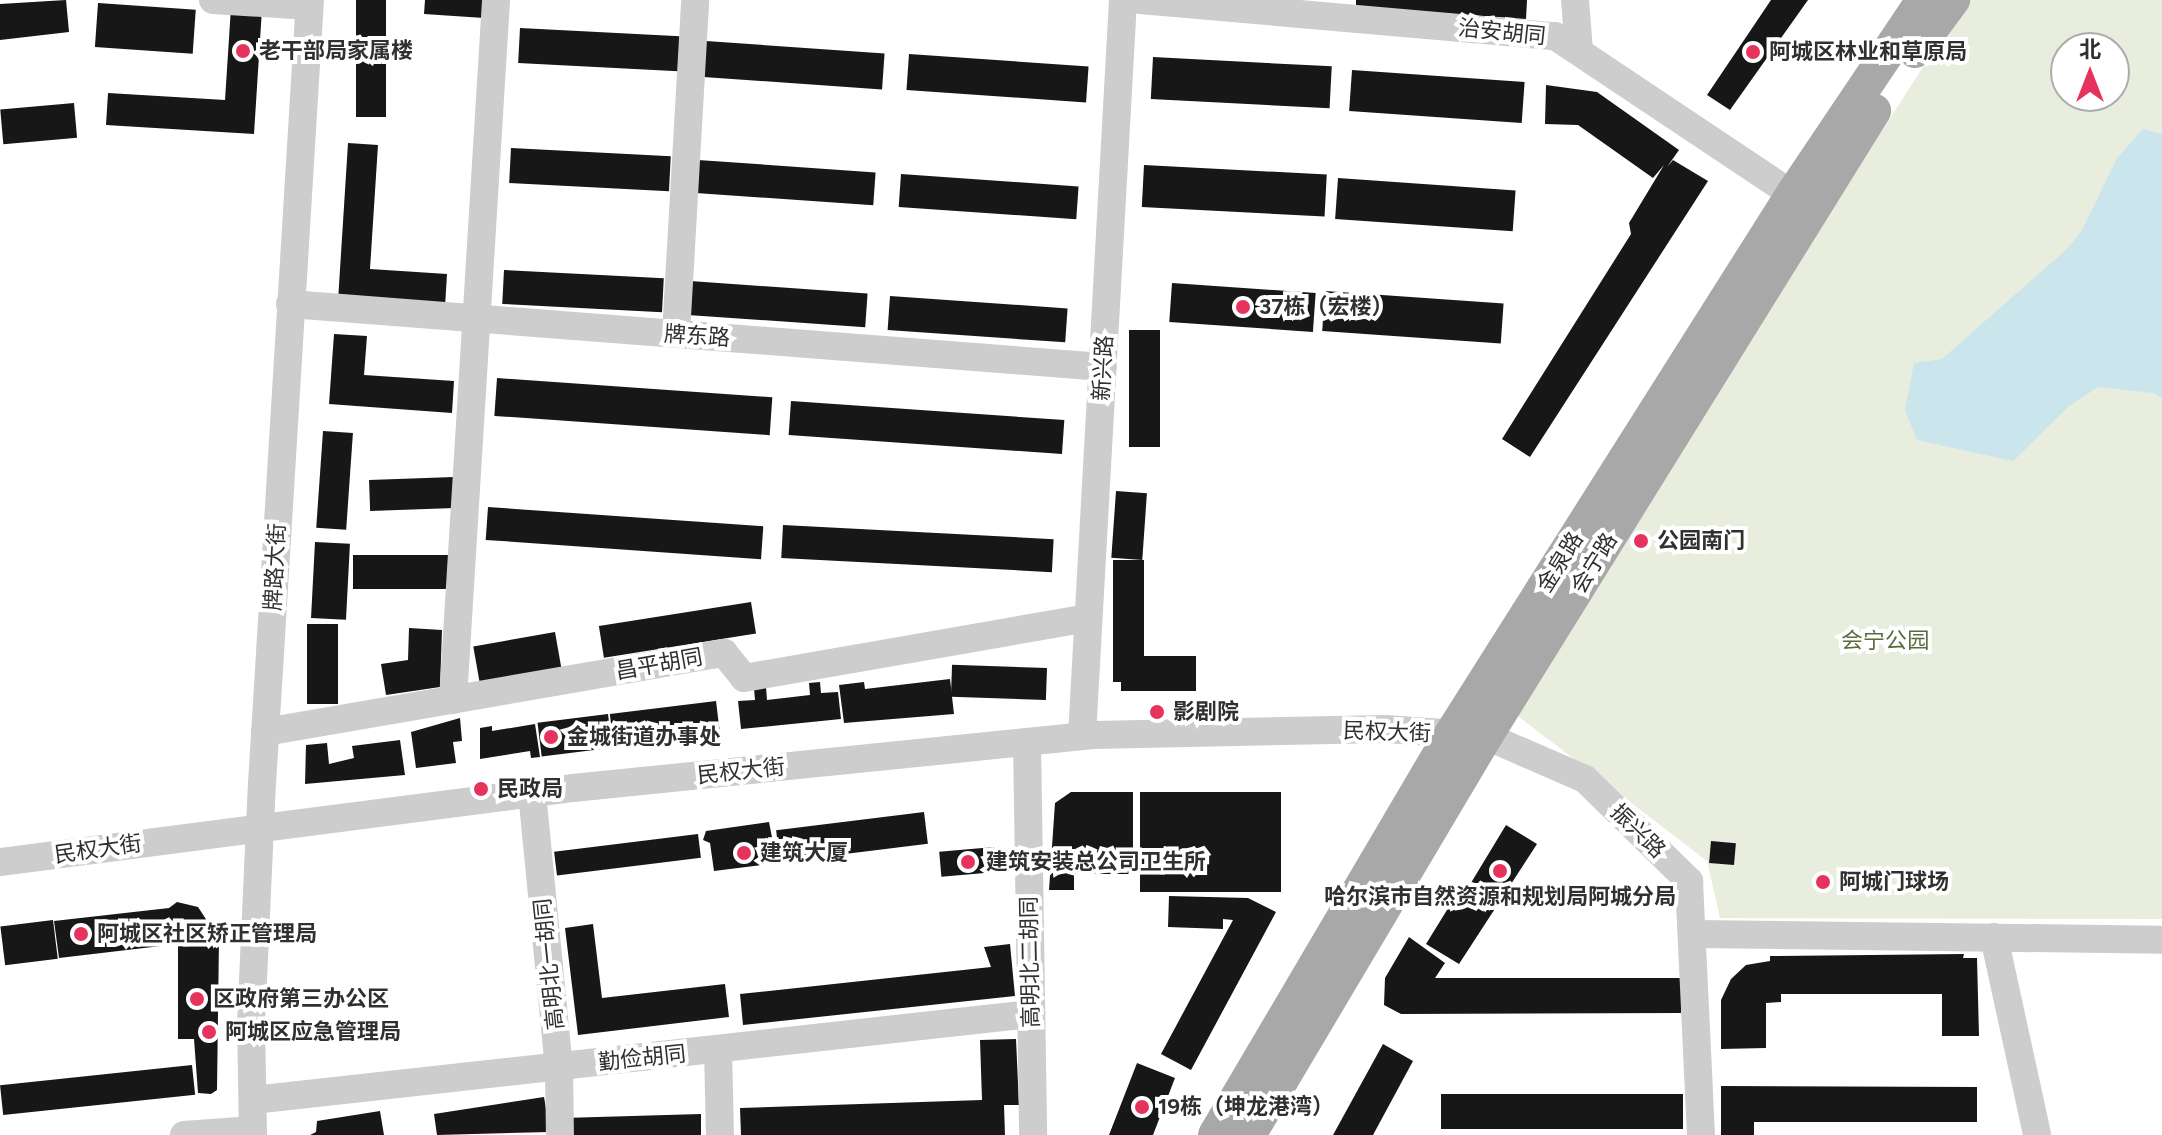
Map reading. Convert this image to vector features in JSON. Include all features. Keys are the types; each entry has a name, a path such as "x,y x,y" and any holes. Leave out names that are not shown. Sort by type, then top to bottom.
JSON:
{"main road":[{"name":"金泉路","path":"1215,1135 1451,734 1803,202 1923,0"},
{"name":"会宁路","path":"1249,1135 1803,202 1953,0"}],"street":[{"path":"213,0 310,3"},
{"path":"453,700 496,0"},
{"path":"676,334 695,0"},
{"name":"新兴路","path":"1082,736 1123,0"},
{"name":"治安胡同","path":"1140,0 1555,36 1803,202"},
{"path":"1575,0 1579,51"},
{"name":"牌路大街","path":"253,1132 260,827 310,3"},
{"name":"牌东路","path":"290,304 1103,367"},
{"name":"昌平胡同","path":"265,732 724,653 744,678 1088,618"},
{"name":"民权大街","path":"0,862 532,793 1082,736 1386,729 1486,736"},
{"name":"振兴路","path":"1486,736 1585,779 1689,881 1695,934 1693,1025 1701,1135"},
{"name":"高明北二胡同","path":"1027,742 1033,1135"},
{"name":"高明北一胡同","path":"532,793 559,1067 560,1135"},
{"path":"1695,934 2162,940"},
{"path":"1994,937 2037,1135"},
{"name":"勤俭胡同","path":"253,1100 1031,1014"},
{"path":"718,1049 720,1135"},
{"path":"184,1135 253,1132"}],"green space":[{"name":"会宁公园","path":"1966,0 2162,0 2162,919 1720,918 1707,861 1510,710"}],"water":[{"path":"2143,129 2162,134 2162,399 2154,393 2098,387 2068,407 2013,461 1917,440 1905,410 1914,363 1942,359 2067,249 2082,230 2117,158"}],"building":[{"path":"66,0 69,32 0,40 0,4"},
{"path":"356,0 386,0 386,117 356,117"},
{"path":"425,0 485,0 484,18 424,14"},
{"path":"1356,0 1527,0 1526,19 1356,7"},
{"name":"阿城区林业和草原局","path":"1771,0 1808,0 1730,110 1707,95"},
{"path":"98,3 196,10 193,54 95,47"},
{"name":"老干部局家属楼","path":"231,7 262,9 254,134 106,125 108,93 225,100"},
{"path":"520,28 680,36 678,71 518,63"},
{"path":"706,41 885,53 882,89 703,77"},
{"path":"909,54 1089,67 1086,102 906,90"},
{"path":"1153,57 1332,66 1330,108 1151,99"},
{"path":"1352,70 1525,82 1522,123 1349,111"},
{"path":"1546,85 1597,92 1679,150 1667,167 1673,160 1708,181 1530,457 1502,439 1631,234 1629,223 1664,165 1653,178 1578,125 1545,124"},
{"path":"74,103 77,138 3,144 0,109"},
{"path":"348,143 378,145 370,269 447,274 445,307 338,301"},
{"path":"511,148 671,156 669,191 509,183"},
{"path":"698,160 876,172 873,205 696,193"},
{"path":"1144,165 1327,175 1325,217 1142,207"},
{"path":"901,174 1079,186 1076,219 899,207"},
{"path":"1338,178 1516,190 1513,231 1335,219"},
{"path":"504,270 664,278 662,312 502,304"},
{"path":"690,281 868,293 865,327 688,315"},
{"name":"37栋（宏楼）","path":"1172,283 1316,293 1313,332 1169,322"},
{"path":"1325,291 1504,303 1501,343 1322,331"},
{"path":"890,296 1068,308 1065,342 888,330"},
{"path":"1129,330 1160,330 1160,447 1129,447"},
{"path":"334,334 367,336 364,375 454,381 452,413 329,404"},
{"path":"497,378 772,397 770,435 494,416"},
{"path":"791,401 1064,420 1062,454 789,435"},
{"path":"323,431 353,433 346,530 316,528"},
{"path":"454,477 455,508 370,511 369,480"},
{"path":"1116,491 1147,493 1142,560 1111,558"},
{"path":"488,507 763,526 761,559 486,540"},
{"path":"783,525 1054,539 1052,572 781,558"},
{"path":"315,542 350,544 346,620 311,618"},
{"path":"353,555 450,555 450,589 353,589"},
{"path":"1113,560 1144,560 1144,656 1196,656 1196,691 1121,691 1121,682 1113,682"},
{"path":"751,602 756,634 604,658 599,626"},
{"path":"307,624 338,624 338,704 307,704"},
{"path":"409,628 442,630 440,687 386,695 381,664 408,660"},
{"path":"555,632 561,667 480,682 473,646"},
{"path":"952,665 1047,668 1046,700 951,697"},
{"path":"950,679 954,714 844,723 839,685 864,682 865,689"},
{"path":"820,682 821,693 838,692 841,719 741,729 738,701 755,700 754,688 766,687 767,700 810,695 809,683"},
{"path":"716,701 720,735 614,748 610,714"},
{"path":"608,714 612,748 542,756 538,723"},
{"path":"460,718 462,741 453,742 456,763 416,768 411,732"},
{"path":"535,724 540,757 531,758 530,751 480,759 480,728 492,726 492,731"},
{"path":"400,740 405,775 305,784 306,745 327,743 329,764 354,758 352,746"},
{"path":"1071,792 1133,792 1133,874 1074,874 1074,890 1049,890 1055,803"},
{"path":"1140,792 1281,792 1281,892 1140,892"},
{"path":"924,812 928,844 780,862 776,830"},
{"name":"建筑大厦","path":"769,822 777,863 714,871 710,843 703,840 706,831"},
{"name":"哈尔滨市自然资源和规划局阿城分局","path":"1506,825 1537,844 1459,964 1426,944 1455,897 1460,901"},
{"path":"698,834 701,858 557,875 554,852"},
{"path":"1711,841 1736,843 1734,865 1709,863"},
{"name":"建筑安装总公司卫生所","path":"994,847 996,872 941,877 939,852"},
{"path":"1169,896 1248,898 1276,912 1191,1070 1161,1054 1233,920 1223,919 1223,929 1168,927"},
{"name":"区政府第三办公区","path":"177,902 198,907 219,939 217,1090 211,1094 198,1093 194,1039 178,1039 178,944 59,958 54,921 169,908"},
{"path":"53,920 58,959 5,965 0,926"},
{"path":"593,924 602,998 725,984 729,1017 578,1035 565,928"},
{"path":"1409,937 1445,963 1435,978 1681,978 1681,1013 1401,1014 1384,1005 1385,978"},
{"path":"1010,944 1015,996 743,1025 740,994 991,967 984,947"},
{"path":"1964,954 1963,958 1977,958 1979,1036 1942,1036 1942,994 1781,994 1781,1002 1766,1003 1766,1048 1721,1049 1721,1000 1731,979 1746,965 1770,961 1770,956"},
{"path":"1016,1039 1019,1105 1004,1105 1005,1135 741,1135 740,1108 982,1100 980,1040"},
{"path":"1383,1044 1413,1061 1373,1135 1333,1135"},
{"name":"19栋（坤龙港湾）","path":"1137,1063 1175,1078 1153,1135 1109,1135"},
{"path":"192,1065 195,1095 3,1115 0,1085"},
{"path":"1721,1086 1977,1087 1977,1122 1754,1122 1754,1135 1721,1135"},
{"path":"1441,1094 1683,1094 1683,1129 1441,1129"},
{"path":"544,1097 550,1132 437,1135 434,1114"},
{"path":"380,1111 384,1135 310,1135 316,1132 317,1121"},
{"path":"701,1114 701,1135 563,1135 563,1118"}],"place":[{"name":"老干部局家属楼","path":"243,51"},
{"name":"阿城区林业和草原局","path":"1753,52"},
{"name":"37栋（宏楼）","path":"1243,307"},
{"name":"公园南门","path":"1641,541"},
{"name":"影剧院","path":"1157,712"},
{"name":"金城街道办事处","path":"551,737"},
{"name":"民政局","path":"481,789"},
{"name":"建筑大厦","path":"744,853"},
{"name":"建筑安装总公司卫生所","path":"968,862"},
{"name":"哈尔滨市自然资源和规划局阿城分局","path":"1500,871"},
{"name":"阿城门球场","path":"1823,882"},
{"name":"阿城区社区矫正管理局","path":"81,934"},
{"name":"区政府第三办公区","path":"197,999"},
{"name":"阿城区应急管理局","path":"209,1032"},
{"name":"19栋（坤龙港湾）","path":"1142,1107"}]}
